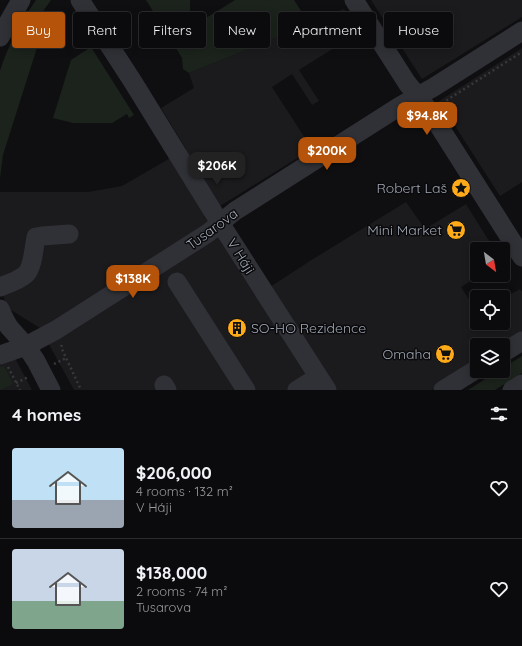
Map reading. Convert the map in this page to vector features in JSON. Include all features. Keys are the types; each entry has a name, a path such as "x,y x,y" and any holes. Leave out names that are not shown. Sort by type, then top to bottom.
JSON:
{"street":[{"path":"0,36 21,0"},
{"name":"V Háji","path":"80,0 322,384"},
{"path":"354,0 407,83 430,112 522,257"},
{"name":"Tusarova","path":"1,355 26,346 56,330 208,233 235,211 400,106 434,87 522,31"},
{"path":"0,287 18,280 26,274 32,260 36,237 69,234"},
{"path":"177,282 246,390"},
{"path":"0,309 9,327 26,346 36,361 51,390"},
{"path":"510,349 522,341"},
{"path":"443,390 470,373"},
{"path":"297,390 322,384"},
{"path":"512,390 522,384"}],"path":[{"path":"448,108 444,102 522,52"},
{"path":"1,355 20,390"}],"shaded area":[{"path":"36,0 51,0 43,12 28,12"},
{"path":"146,0 190,0 190,12 153,12"},
{"path":"235,0 294,0 302,12 278,12 278,37 270,40 270,12 216,12"},
{"path":"371,0 522,0 522,17 422,79 402,48 453,48 453,12 384,12 384,20"},
{"path":"344,9 346,12 337,12"},
{"path":"214,13 214,48 250,48 189,73 183,69 182,58 176,48 206,48 206,18"},
{"path":"278,36 278,48 334,48 299,70 319,101 312,105 292,74 272,87 312,149 204,216 255,295 406,202 425,229 466,204 490,242 470,242 470,281 461,287 470,301 470,330 510,330 510,295 520,289 522,292 522,336 510,342 510,338 470,338 470,366 431,390 74,390 40,328 11,310 5,301 0,286 0,192 88,192 122,186 186,149 161,108 194,88 189,73 250,48 270,48 270,40"},
{"path":"12,41 12,48 37,48 3,155 0,178 0,71"},
{"path":"92,48 134,115 129,118 127,114 112,123 73,123 53,118 71,60"},
{"path":"522,48 522,182 500,196 439,101"},
{"path":"522,356 522,373 495,390 468,390 487,378 510,378 510,364"},
{"path":"15,358 32,390 0,390 0,365"},
{"path":"4,366 13,384 0,390 0,367"}],"place":[{"name":"Robert Laš","path":"461,188"},
{"name":"Mini Market","path":"456,230"},
{"name":"SO-HO Rezidence","path":"237,328"},
{"name":"Omaha","path":"445,354"}]}
